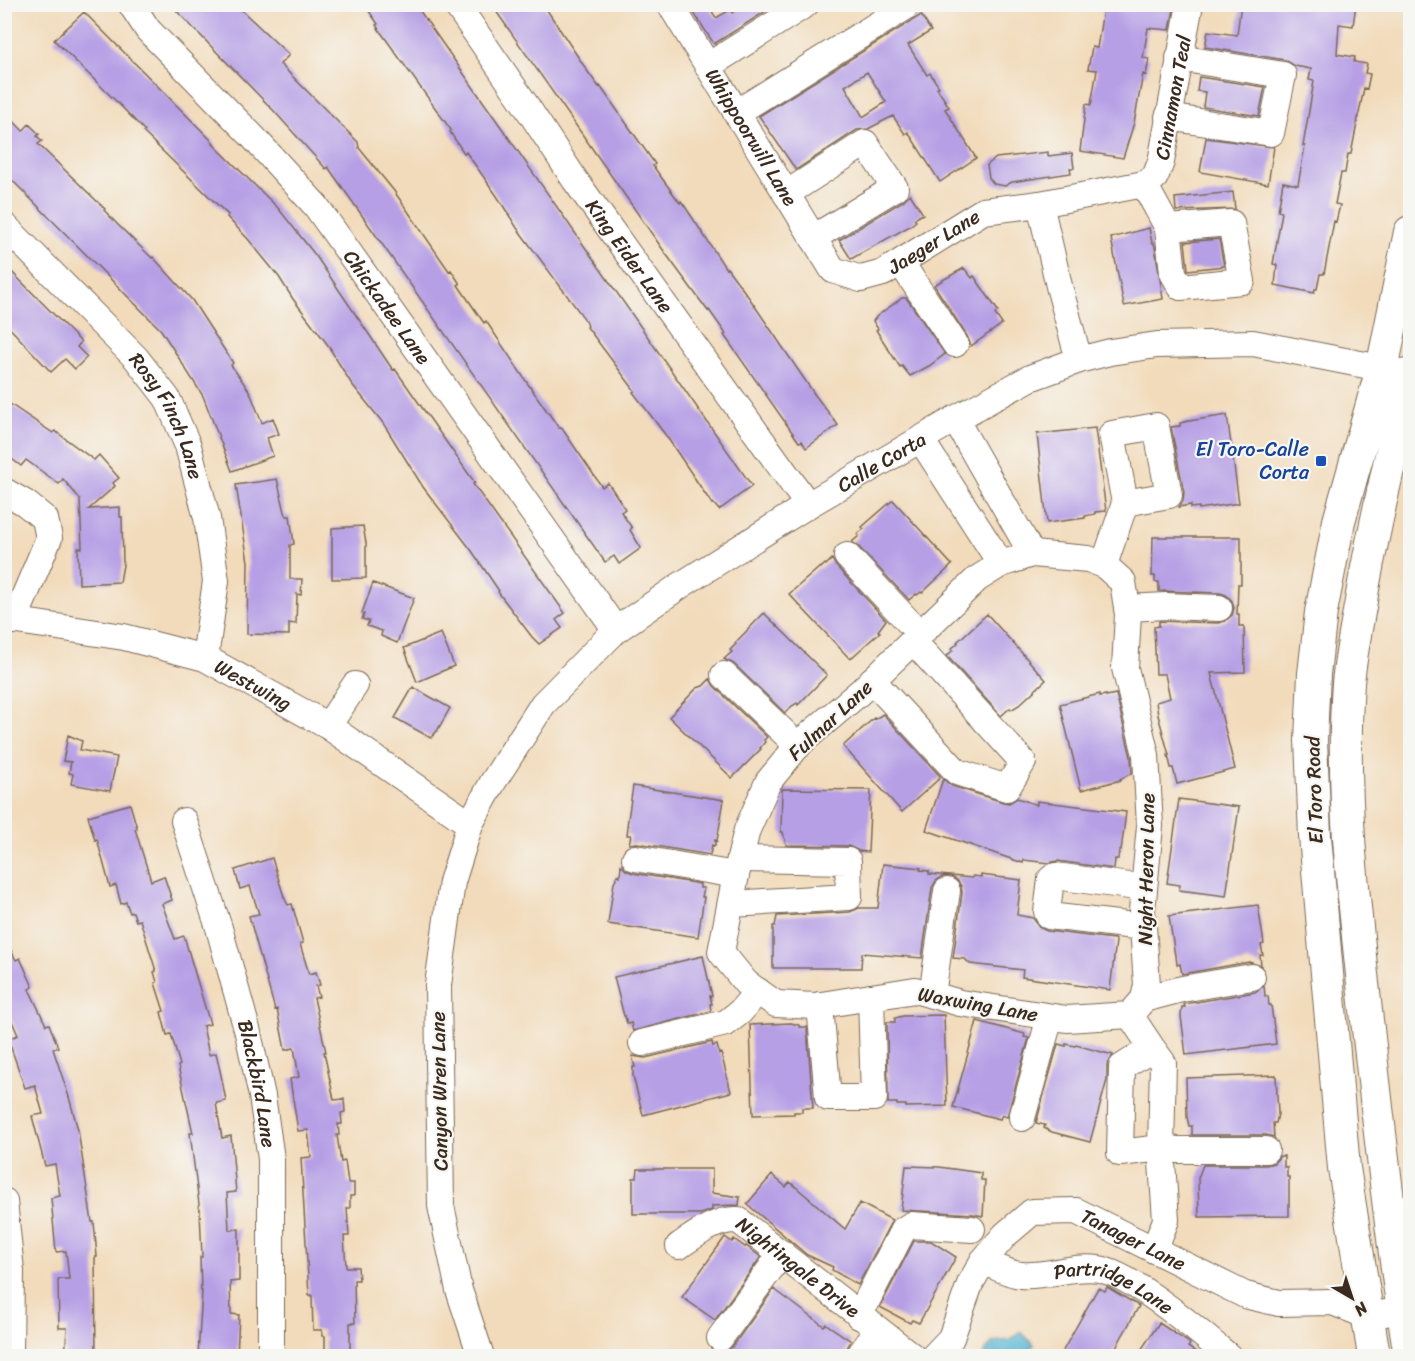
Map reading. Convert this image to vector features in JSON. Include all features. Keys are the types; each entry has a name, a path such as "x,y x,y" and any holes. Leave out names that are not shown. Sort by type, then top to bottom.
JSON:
{"main road":[{"name":"El Toro Road","path":"1410,232 1401,372 1348,680 1346,743 1349,836 1359,944 1410,1356"},
{"name":"El Toro Road","path":"1374,1356 1344,1168 1315,836 1311,740 1314,674 1321,612 1339,521 1401,372"}],"street":[{"name":"Chickadee Lane","path":"131,4 148,30 253,137 316,206 616,630"},
{"name":"King Eider Lane","path":"456,4 524,101 582,190 808,505"},
{"name":"Whippoorwill Lane","path":"670,4 832,270"},
{"path":"708,66 806,4"},
{"path":"736,113 904,8 902,4"},
{"name":"Cinnamon Teal","path":"1144,184 1155,177 1161,162 1190,4"},
{"path":"1168,117 1271,133 1283,75 1179,58"},
{"path":"786,194 865,143 895,188 813,238"},
{"path":"1144,184 1168,228"},
{"name":"Jaeger Lane","path":"832,270 861,279 884,273 983,211 1040,204 1144,184"},
{"path":"1040,204 1079,360"},
{"name":"Rosy Finch Lane","path":"4,225 136,358 167,398 188,446 207,518 216,581 205,658"},
{"path":"901,263 954,344"},
{"name":"Calle Corta","path":"470,824 493,782 543,704 616,630 681,585 808,505 1030,378 1079,360 1110,352 1156,345 1253,343 1401,372"},
{"path":"955,419 1032,554"},
{"path":"921,440 1001,564 1032,554 1088,559 1104,565 1125,503"},
{"path":"4,491 26,503 45,519 49,538 9,620"},
{"path":"982,532 1011,517"},
{"path":"847,556 1023,762 1006,789 957,772 872,680"},
{"name":"Fulmar Lane","path":"767,998 746,983 721,952 747,830 768,782 798,746 872,680 977,579 1001,564"},
{"name":"Night Heron Lane","path":"1104,565 1123,582 1127,608 1125,668 1146,755 1150,826 1143,927 1147,985 1128,1010"},
{"path":"1127,608 1166,606 1219,608"},
{"name":"Westwing","path":"9,620 124,637 205,658 328,726 470,824"},
{"path":"724,675 798,746"},
{"path":"328,726 355,685"},
{"name":"Blackbird Lane","path":"184,821 225,949 248,1033 262,1096 271,1159 271,1356"},
{"name":"Canyon Wren Lane","path":"470,824 452,882 438,985 438,1064 441,1206 459,1290 481,1356"},
{"path":"635,858 738,867 848,861 849,897 731,904"},
{"path":"1143,927 1050,916 1047,912 1051,879 1055,876 1144,888"},
{"path":"932,995 947,891"},
{"name":"Waxwing Lane","path":"767,998 820,1005 915,990 960,1003 1067,1019 1128,1010 1182,988 1252,977"},
{"path":"820,1005 828,1098 874,1098 871,997"},
{"path":"642,1043 726,1023 740,1012 767,998"},
{"path":"1128,1010 1163,1063 1161,1148 1166,1220 1154,1250"},
{"path":"1022,1118 1050,1017"},
{"path":"1152,1048 1122,1067 1120,1152 1161,1148 1266,1150"},
{"path":"4,1201 11,1270 10,1356"},
{"name":"Tanager Lane","path":"934,1356 951,1338 970,1284 982,1261 1005,1235 1032,1212 1076,1211 1245,1295 1279,1303 1332,1302 1368,1316"},
{"name":"Nightingale Drive","path":"679,1246 714,1223 729,1219 738,1220 912,1356"},
{"path":"859,1356 868,1323 903,1230 911,1225 972,1229"},
{"path":"720,1338 782,1253"},
{"name":"Partridge Lane","path":"982,1261 1019,1275 1039,1275 1084,1268 1101,1270 1126,1279 1184,1320 1228,1356"},
{"path":"1368,1316 1403,1310"}],"water":[{"path":"1021,1332 1034,1345 1023,1356 988,1356 984,1353 993,1342 1011,1340"}],"building":[{"path":"170,4 235,4 289,55 280,64 358,142 359,148 394,191 449,271 451,270 460,284 458,285 484,323 486,321 602,487 608,483 625,509 621,512 632,528 630,530 641,548 619,564 614,556 605,562 328,167 326,169 274,111"},
{"path":"364,4 415,4 752,486 719,510 712,504 667,437 633,392 635,391 587,327 586,321 517,228 466,152 464,153 450,132 451,130 380,31 376,25 378,24"},
{"path":"491,4 543,4 588,72 655,164 653,166 680,203 681,201 726,269 750,299 838,425 806,448 802,441 799,442 724,335 726,334 666,254"},
{"path":"688,4 720,4 711,10 716,18 730,10 732,13 745,4 777,4 714,44"},
{"path":"1104,4 1175,4 1170,30 1148,28 1143,58 1149,59 1146,75 1143,74 1134,123 1123,158 1080,151 1086,104 1091,105 1097,70 1088,69 1092,47 1097,48"},
{"path":"1241,4 1356,4 1353,26 1339,24 1337,54 1355,57 1354,62 1367,64 1365,73 1370,74 1367,89 1364,88 1351,154 1348,154 1345,173 1341,173 1335,204 1340,205 1336,222 1334,221 1324,274 1320,274 1314,293 1275,285 1277,265 1273,264 1282,212 1278,211 1283,182 1298,185 1314,81 1309,80 1311,69 1295,66 1285,60 1205,47 1208,31 1237,35"},
{"path":"84,12 278,208 316,256 393,370 395,369 565,613 556,620 562,628 539,644 532,637 498,592 472,551 423,487 383,423 351,383 331,349 279,277 227,217 228,215 54,40"},
{"path":"921,15 931,31 908,45 927,75 930,73 939,87 937,88 949,107 945,109 976,158 940,182 908,132 905,134 893,116 868,129 857,130 796,170 759,116","holes":["867,72 886,102 863,117 845,86"]},
{"path":"1199,77 1265,87 1259,116 1203,107 1205,92 1197,91"},
{"path":"4,111 23,131 29,124 39,134 37,136 42,141 38,144 153,257 192,300 250,392 262,423 273,418 279,434 267,438 273,456 232,471 203,396 161,330 4,172"},
{"path":"1206,138 1274,147 1268,184 1200,172"},
{"path":"1048,152 1048,156 1072,153 1074,168 1070,168 1071,173 1012,182 1005,186 994,184 989,178 987,165 996,158"},
{"path":"1233,192 1235,209 1176,211 1175,198"},
{"path":"910,194 923,214 914,219 916,221 910,226 851,259 839,240 903,201"},
{"path":"1149,228 1155,247 1163,299 1124,306 1111,238"},
{"path":"1219,239 1224,266 1188,270 1185,242"},
{"path":"4,264 81,342 77,347 87,357 75,369 65,359 51,372 4,322"},
{"path":"964,268 972,278 974,276 998,311 995,314 1002,324 971,346 934,285"},
{"path":"902,298 906,298 910,303 945,354 910,376 902,366 900,367 876,330 878,329 873,321"},
{"path":"4,400 53,433 55,431 94,460 99,455 119,478 113,483 115,486 89,509 120,507 123,565 120,582 79,584 78,548 82,548 80,499 63,479 59,484 26,460 21,466 4,453"},
{"path":"1227,415 1239,503 1199,509 1199,507 1191,508 1191,505 1179,507 1183,501 1184,492 1171,427 1180,426 1180,423 1189,421"},
{"path":"1095,428 1106,511 1095,512 1085,518 1047,523 1037,434"},
{"path":"277,479 286,516 290,516 294,544 290,545 290,579 302,579 301,595 297,594 296,624 289,623 289,635 247,634 248,562 236,485"},
{"path":"893,500 952,565 922,593 916,594 909,600 852,542 864,529 862,527"},
{"path":"363,526 366,543 366,578 332,579 332,528"},
{"path":"1153,537 1241,537 1241,584 1238,584 1237,614 1239,614 1239,626 1244,626 1245,672 1211,673 1235,769 1177,784 1173,768 1171,768 1156,702 1170,698 1165,674 1156,674 1154,627 1159,626 1159,621 1218,623 1232,615 1234,608 1232,601 1220,593 1159,591 1159,582 1155,582 1155,576 1152,576"},
{"path":"832,559 886,620 878,631 880,632 850,659 789,594"},
{"path":"373,583 414,598 397,643 381,636 382,631 367,626 369,621 362,619"},
{"path":"764,613 827,675 798,705 797,703 792,706 785,713 734,664 724,659 732,652 730,650 735,643"},
{"path":"987,614 1046,680 1019,705 1011,710 1010,708 1001,716 947,656 957,642"},
{"path":"441,633 454,666 417,682 404,648"},
{"path":"710,679 714,686 767,737 761,749 732,778 669,717 697,688"},
{"path":"413,687 450,708 431,738 395,718"},
{"path":"1100,694 1100,696 1106,696 1116,694 1131,757 1132,773 1121,780 1081,790 1060,704"},
{"path":"883,714 941,777 902,812 843,746 874,718"},
{"path":"68,735 82,741 80,750 117,757 110,791 71,784 73,774 69,773 71,762 63,761"},
{"path":"943,779 952,786 1003,802 1009,803 1017,798 1037,805 1037,801 1126,812 1121,851 1119,851 1118,859 1115,859 1114,869 1057,861 1049,863 1024,860 1023,863 926,830"},
{"path":"633,786 724,800 717,841 715,840 715,846 712,845 710,855 637,843 629,844 631,835 627,835 627,826"},
{"path":"782,789 871,790 868,852 848,846 786,845 783,832 781,832"},
{"path":"1179,799 1239,807 1226,896 1179,890 1180,885 1167,883"},
{"path":"130,804 151,881 164,876 172,900 162,904 175,939 184,936 210,1024 203,1026 209,1055 216,1053 221,1075 226,1101 216,1103 222,1138 231,1136 236,1192 227,1193 229,1230 239,1229 239,1281 230,1282 231,1314 239,1315 237,1356 198,1356 202,1291 200,1212 190,1133 193,1133 178,1066 180,1065 171,1034 167,1035 161,1012 164,1011 155,983 157,982 154,972 156,971 140,920 136,921 126,902 121,904 116,885 110,887 88,816"},
{"path":"272,858 284,897 288,905 292,904 309,974 316,972 320,985 316,986 319,997 314,998 334,1100 344,1099 345,1112 341,1113 342,1124 338,1124 339,1135 337,1135 341,1162 345,1161 348,1183 354,1183 354,1196 350,1196 350,1208 347,1208 349,1236 344,1236 346,1267 358,1267 359,1280 354,1280 355,1323 350,1323 350,1356 325,1356 325,1336 322,1336 322,1330 313,1330 301,1158 311,1157 308,1130 298,1131 290,1079 299,1077 294,1048 285,1050 277,1009 275,1010 249,916 259,914 250,886 240,889 235,870"},
{"path":"883,864 921,868 920,870 929,871 929,874 972,878 973,876 981,877 981,875 1021,880 1017,915 1033,918 1040,928 1047,931 1116,941 1110,990 1022,977 1023,970 970,964 965,959 953,958 962,893 957,880 949,876 936,881 932,888 922,958 862,953 861,968 773,968 773,926 775,926 777,916 878,908"},
{"path":"621,865 633,873 700,884 700,888 704,888 702,897 704,897 698,937 608,924 614,883 617,875 620,876"},
{"path":"1258,905 1264,944 1261,945 1263,955 1260,955 1261,966 1249,962 1182,974 1180,964 1177,965 1169,916"},
{"path":"4,937 16,960 20,958 33,987 29,989 46,1025 49,1024 58,1047 53,1049 78,1130 92,1222 94,1222 97,1257 95,1257 96,1356 65,1356 67,1328 59,1328 58,1279 69,1279 66,1251 56,1252 51,1198 60,1196 55,1164 45,1166 32,1116 43,1114 35,1085 25,1088 8,1039 18,1035 4,1003"},
{"path":"703,956 712,996 710,996 711,1011 633,1031 631,1023 627,1024 624,1016 614,977"},
{"path":"1264,985 1265,996 1268,996 1269,1005 1271,1005 1276,1044 1186,1055 1181,1016 1184,1004 1255,992"},
{"path":"944,1015 947,1106 906,1107 906,1105 897,1105 897,1103 888,1103 887,1022 895,1022 895,1018 903,1016"},
{"path":"977,1021 1025,1034 1024,1037 1029,1038 1007,1117 1002,1115 1000,1119 953,1107"},
{"path":"791,1023 799,1027 807,1027 813,1108 802,1108 802,1112 794,1112 794,1114 753,1115 750,1025"},
{"path":"712,1042 713,1046 717,1045 719,1054 721,1053 731,1092 643,1115 633,1076 633,1067 635,1067 632,1056 645,1058"},
{"path":"1058,1044 1076,1045 1113,1055 1107,1066 1107,1080 1090,1142 1052,1132 1044,1128 1045,1125 1036,1123"},
{"path":"1276,1075 1278,1114 1276,1123 1273,1123 1274,1137 1266,1135 1192,1135 1192,1126 1189,1126 1187,1117 1186,1078"},
{"path":"1280,1156 1284,1156 1284,1167 1287,1167 1287,1177 1289,1177 1289,1216 1199,1217 1198,1178 1203,1165 1266,1165 1274,1163"},
{"path":"906,1166 939,1167 981,1173 981,1180 985,1180 983,1216 901,1210"},
{"path":"638,1169 712,1169 712,1193 740,1197 739,1205 712,1206 712,1210 700,1214 633,1214 633,1178 637,1178"},
{"path":"772,1175 786,1187 790,1182 845,1229 860,1203 892,1220 858,1285 832,1270 833,1267 807,1255 747,1204"},
{"path":"725,1237 732,1242 734,1239 761,1257 715,1320 682,1297"},
{"path":"914,1241 931,1241 956,1257 919,1323 912,1320 910,1323 880,1307"},
{"path":"1107,1287 1139,1306 1111,1356 1060,1356 1098,1288 1105,1291"},
{"path":"774,1289 824,1326 826,1324 851,1341 844,1356 731,1356 725,1352 732,1347"},
{"path":"1159,1323 1188,1342 1190,1344 1188,1347 1202,1356 1137,1356"}],"place":[{"name":"El Toro-Calle Corta","path":"1321,461"}]}
